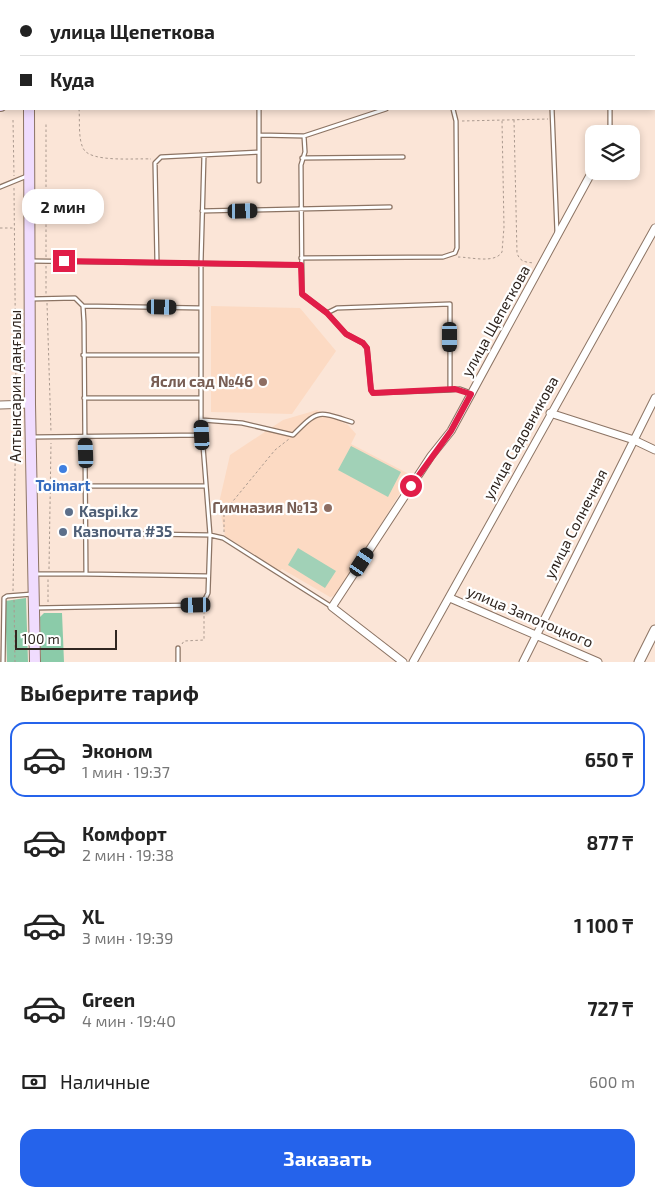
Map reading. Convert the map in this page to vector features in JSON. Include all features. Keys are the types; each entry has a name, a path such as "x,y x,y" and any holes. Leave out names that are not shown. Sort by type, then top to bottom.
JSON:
{"main road":[{"name":"Алтынсарин даңғылы","path":"28,110 30,404 35,662"}],"street":[{"name":"улица Щепеткова","path":"332,607 431,456 451,431 588,180"},
{"name":"улица Садовникова","path":"414,662 550,413 655,228"},
{"name":"улица Солнечная","path":"523,662 655,398"},
{"path":"0,405 30,404"},
{"path":"550,413 634,440 655,450"},
{"name":"улица Запотоцкого","path":"450,598 598,662"},
{"path":"332,607 403,662"},
{"path":"639,662 655,630"}],"lane":[{"path":"259,110 259,181"},
{"path":"259,135 304,136 383,110"},
{"path":"301,258 451,256 457,248 456,121 453,110"},
{"path":"552,110 557,238"},
{"path":"610,110 610,125"},
{"path":"304,136 301,210 302,294 327,313 346,334 363,343 367,348 371,390 373,393 460,389 471,394"},
{"path":"157,263 155,163 158,159 161,157 259,152"},
{"path":"33,608 196,605 204,601 208,593 210,535 201,398 200,263 204,155"},
{"path":"302,158 403,157"},
{"path":"0,187 29,175"},
{"path":"202,211 390,208"},
{"path":"30,261 301,265"},
{"path":"30,299 75,298 83,306 201,308"},
{"path":"327,313 338,308 450,304 450,390"},
{"path":"83,306 82,355 86,486 86,574"},
{"path":"82,355 201,355"},
{"path":"84,398 201,398"},
{"path":"202,420 242,423 293,435 312,416 323,413 352,422"},
{"path":"31,437 202,435"},
{"path":"86,486 206,486"},
{"path":"86,533 210,535 223,538 332,607"},
{"path":"33,574 208,576"},
{"path":"3,662 2,602 7,596 34,594"},
{"path":"178,648 178,662"}],"path":[{"path":"79,110 82,148 86,153 98,158 158,159"},
{"path":"456,121 552,119"},
{"path":"13,120 16,405 13,487 15,662"},
{"path":"451,256 488,259 495,258 502,252 504,227 502,120"},
{"path":"514,120 519,259 524,262 543,264"},
{"path":"46,122 48,185 46,298 51,437 48,607"},
{"path":"0,228 14,228"},
{"path":"223,538 224,512 275,450 293,435"},
{"path":"178,648 184,641 204,640 204,601"}],"shaded area":[{"name":"Ясли сад №46","path":"211,306 300,308 336,351 292,414 211,412"},
{"name":"Гимназия №13","path":"317,410 348,425 356,434 351,444 411,475 338,595 330,597 282,569 280,571 225,536 219,503 230,455 283,420"}],"green space":[{"path":"351,446 401,472 388,497 338,470"},
{"path":"298,548 336,571 325,588 288,565"},
{"path":"26,598 28,662 7,662 5,601"},
{"path":"44,613 62,613 64,662 41,662 40,617"}],"place":[{"name":"Ясли сад №46","path":"263,382"},
{"name":"Toimart","path":"63,469"},
{"name":"Гимназия №13","path":"328,508"},
{"name":"Kaspi.kz","path":"69,512"},
{"name":"Казпочта #35","path":"63,532"}],"route":[{"path":"64,261 301,265 302,294 327,313 346,334 363,343 367,348 371,390 373,393 460,389 471,394 451,431 411,486"}]}
